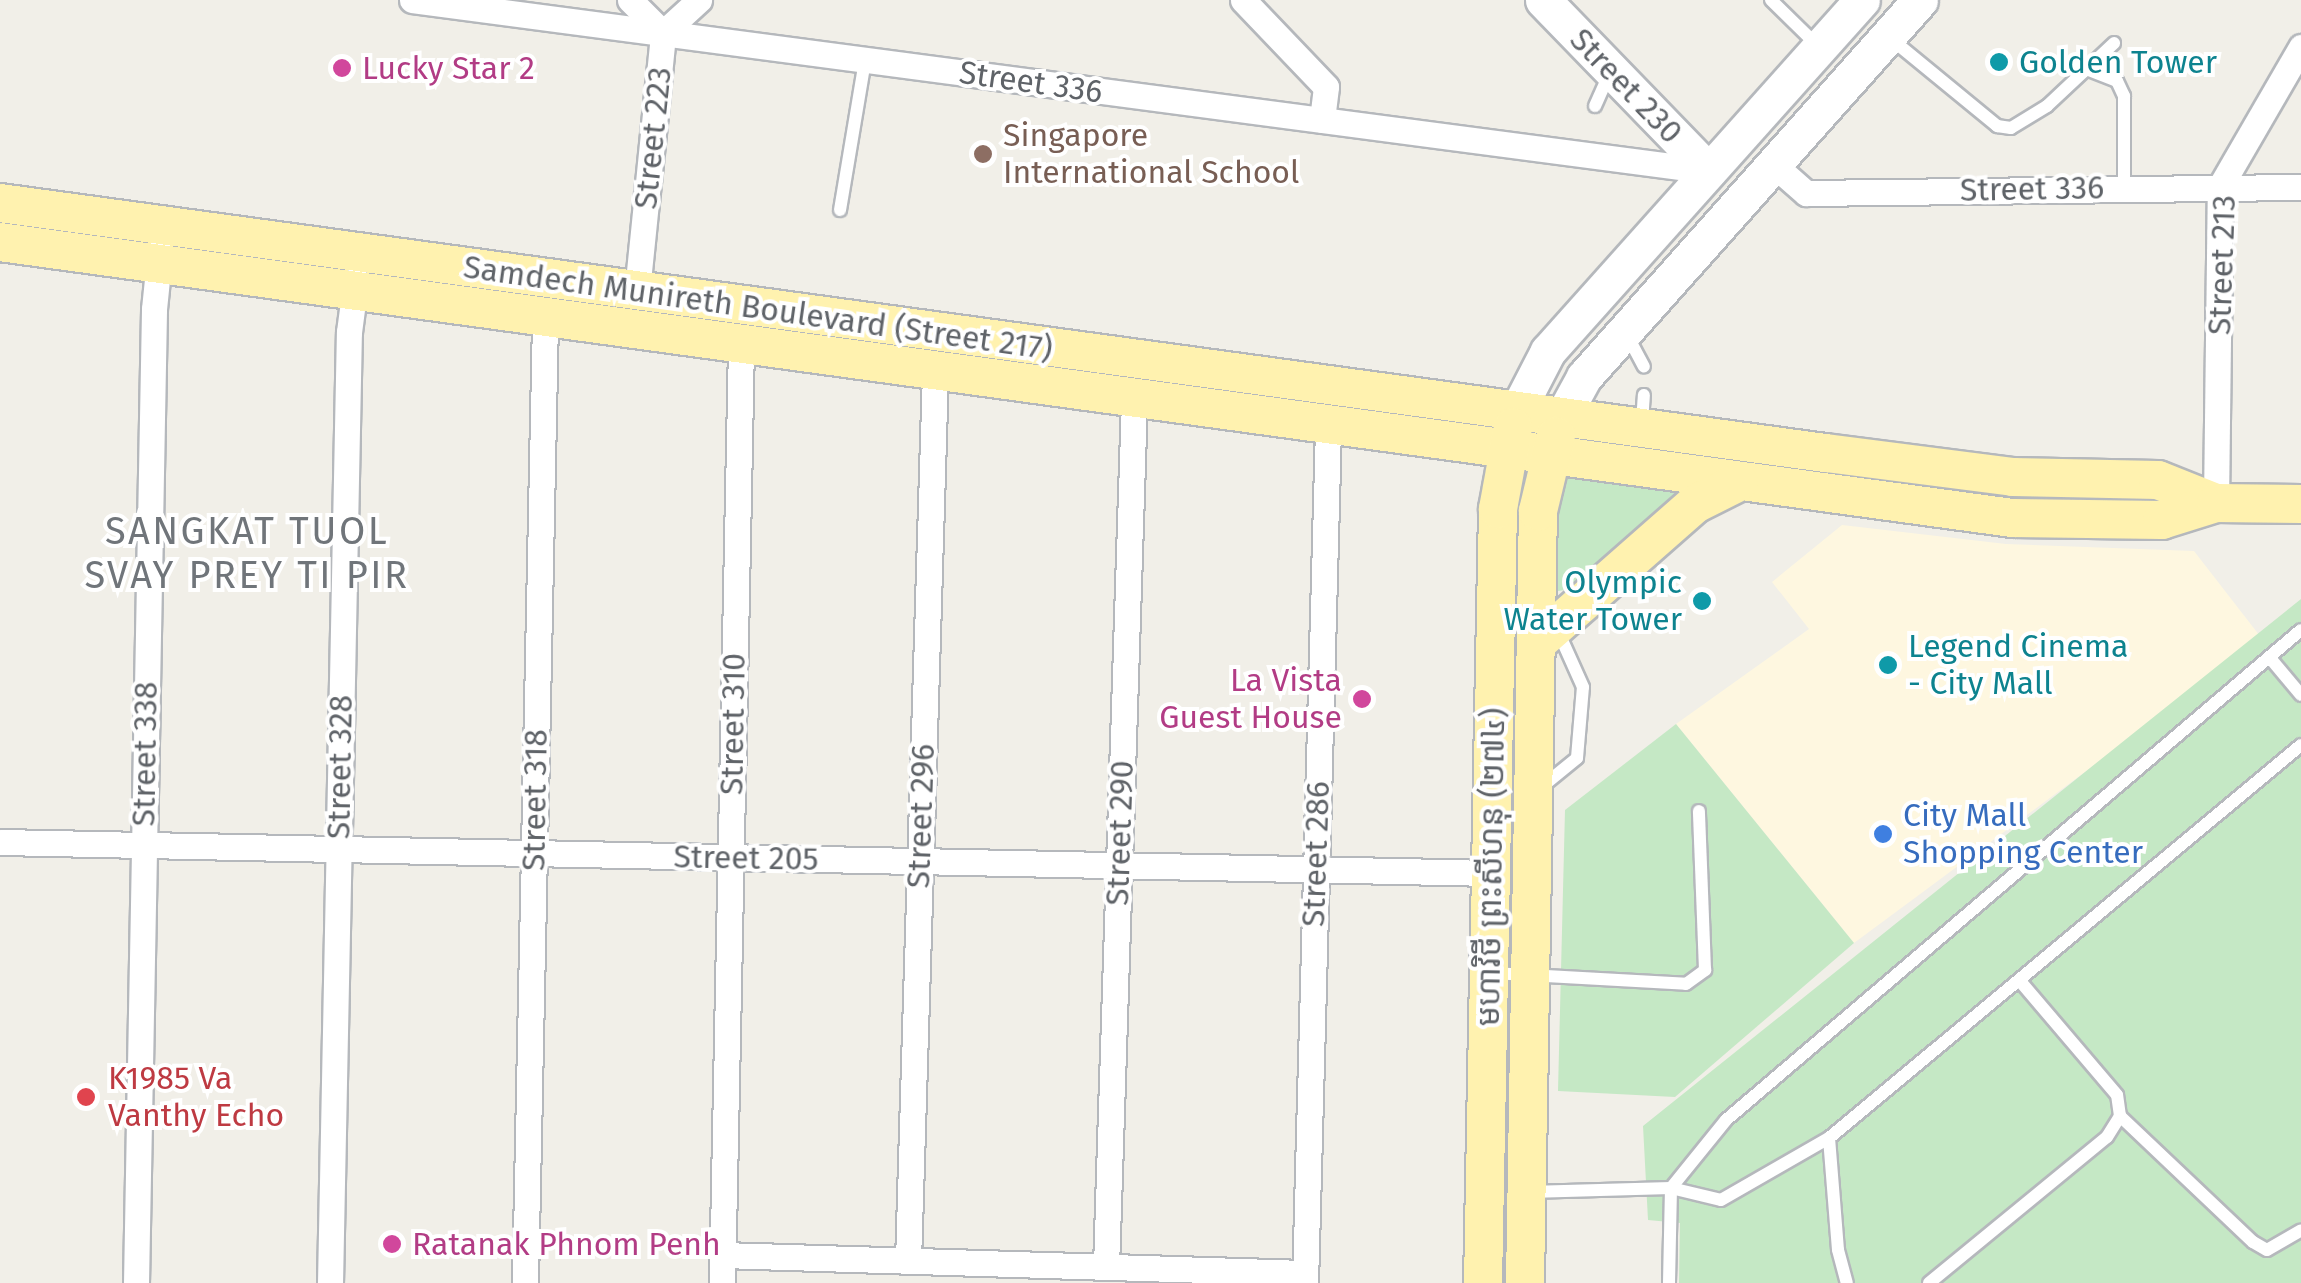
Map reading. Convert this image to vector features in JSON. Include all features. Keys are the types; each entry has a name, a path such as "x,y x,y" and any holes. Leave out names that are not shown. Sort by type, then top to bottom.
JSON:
{"main road":[{"name":"Street 230","path":"1544,0 1709,172"},
{"path":"1516,413 1548,352 1862,0"},
{"path":"1562,419 1584,376 1920,0"},
{"name":"Samdech Munireth Boulevard (Street 217)","path":"0,202 1562,419 1643,412 2013,477 2158,480 2216,503"},
{"name":"Samdech Munireth Boulevard (Street 217)","path":"0,242 2013,518 2162,520 2216,503"},
{"name":"មហាវិថី ព្រះសីហនុ (២៧៤)","path":"1483,1283 1498,509 1516,413"},
{"name":"មហាវិថី ព្រះសីហនុ (២៧៤)","path":"1526,1283 1533,793 1544,621 1538,512 1562,419"},
{"path":"1544,621 1694,504 1739,482"},
{"path":"2216,503 2301,504"}],"street":[{"name":"Street 336","path":"412,0 1322,120 1579,144 1709,172"},
{"path":"630,0 663,33"},
{"name":"Street 223","path":"637,291 663,33 698,0"},
{"path":"1244,0 1326,87 1322,120"},
{"name":"Street 213","path":"2216,503 2220,188 2301,47"},
{"name":"Street 336","path":"1774,165 1806,193 2301,187"},
{"name":"Street 338","path":"136,1283 158,264 163,226"},
{"name":"Street 328","path":"330,1283 354,291 359,252"},
{"name":"Street 318","path":"525,1283 546,318"},
{"name":"Street 310","path":"722,1283 741,345"},
{"name":"Street 296","path":"908,1261 935,372"},
{"name":"Street 290","path":"1106,1267 1134,399"},
{"name":"Street 286","path":"1305,1278 1328,426"},
{"name":"Street 205","path":"0,842 1491,873"},
{"path":"722,1255 1106,1267 1305,1278"}],"lane":[{"path":"1771,0 1820,47"},
{"path":"1888,36 1982,115 2011,128 2114,43"},
{"path":"840,210 866,60"},
{"path":"2086,69 2117,81 2124,96 2124,188"},
{"path":"1594,106 1611,70"},
{"path":"1625,331 1644,367"},
{"path":"1669,1283 1670,1188 1726,1120 2301,630"},
{"path":"2270,658 2301,695"},
{"path":"1527,1192 1670,1188 1721,1200 1828,1138 2301,745"},
{"path":"1489,973 1686,984 1705,970 1700,811"},
{"path":"2020,980 2117,1095 2120,1116 2253,1242 2267,1250 2301,1230"},
{"path":"1929,1283 2107,1137 2120,1116"},
{"path":"1828,1138 1838,1250 1847,1283"}],"shaded area":[{"name":"City Mall Shopping Center","path":"1842,525 2006,544 2194,551 2263,640 1854,943 1676,724 1809,629 1772,582"}],"green space":[{"path":"1559,474 1663,487 1675,492 1672,504 1572,589 1558,591 1550,578"},
{"path":"2301,599 2301,1283 1679,1283 1680,1223 1648,1220 1643,1126"},
{"path":"1676,724 1854,943 1675,1097 1558,1091 1565,810"}],"place":[{"name":"Golden Tower","path":"1999,62"},
{"name":"Lucky Star 2","path":"342,68"},
{"name":"Singapore International School","path":"983,154"},
{"name":"Olympic Water Tower","path":"1702,601"},
{"name":"Legend Cinema - City Mall","path":"1888,665"},
{"name":"La Vista Guest House","path":"1362,699"},
{"name":"City Mall Shopping Center","path":"1883,834"},
{"name":"K1985 Va Vanthy Echo","path":"86,1097"},
{"name":"Ratanak Phnom Penh","path":"392,1244"}],"district":[{"name":"SANGKAT TUOL SVAY PREY TI PIR","path":"247,554"}]}
